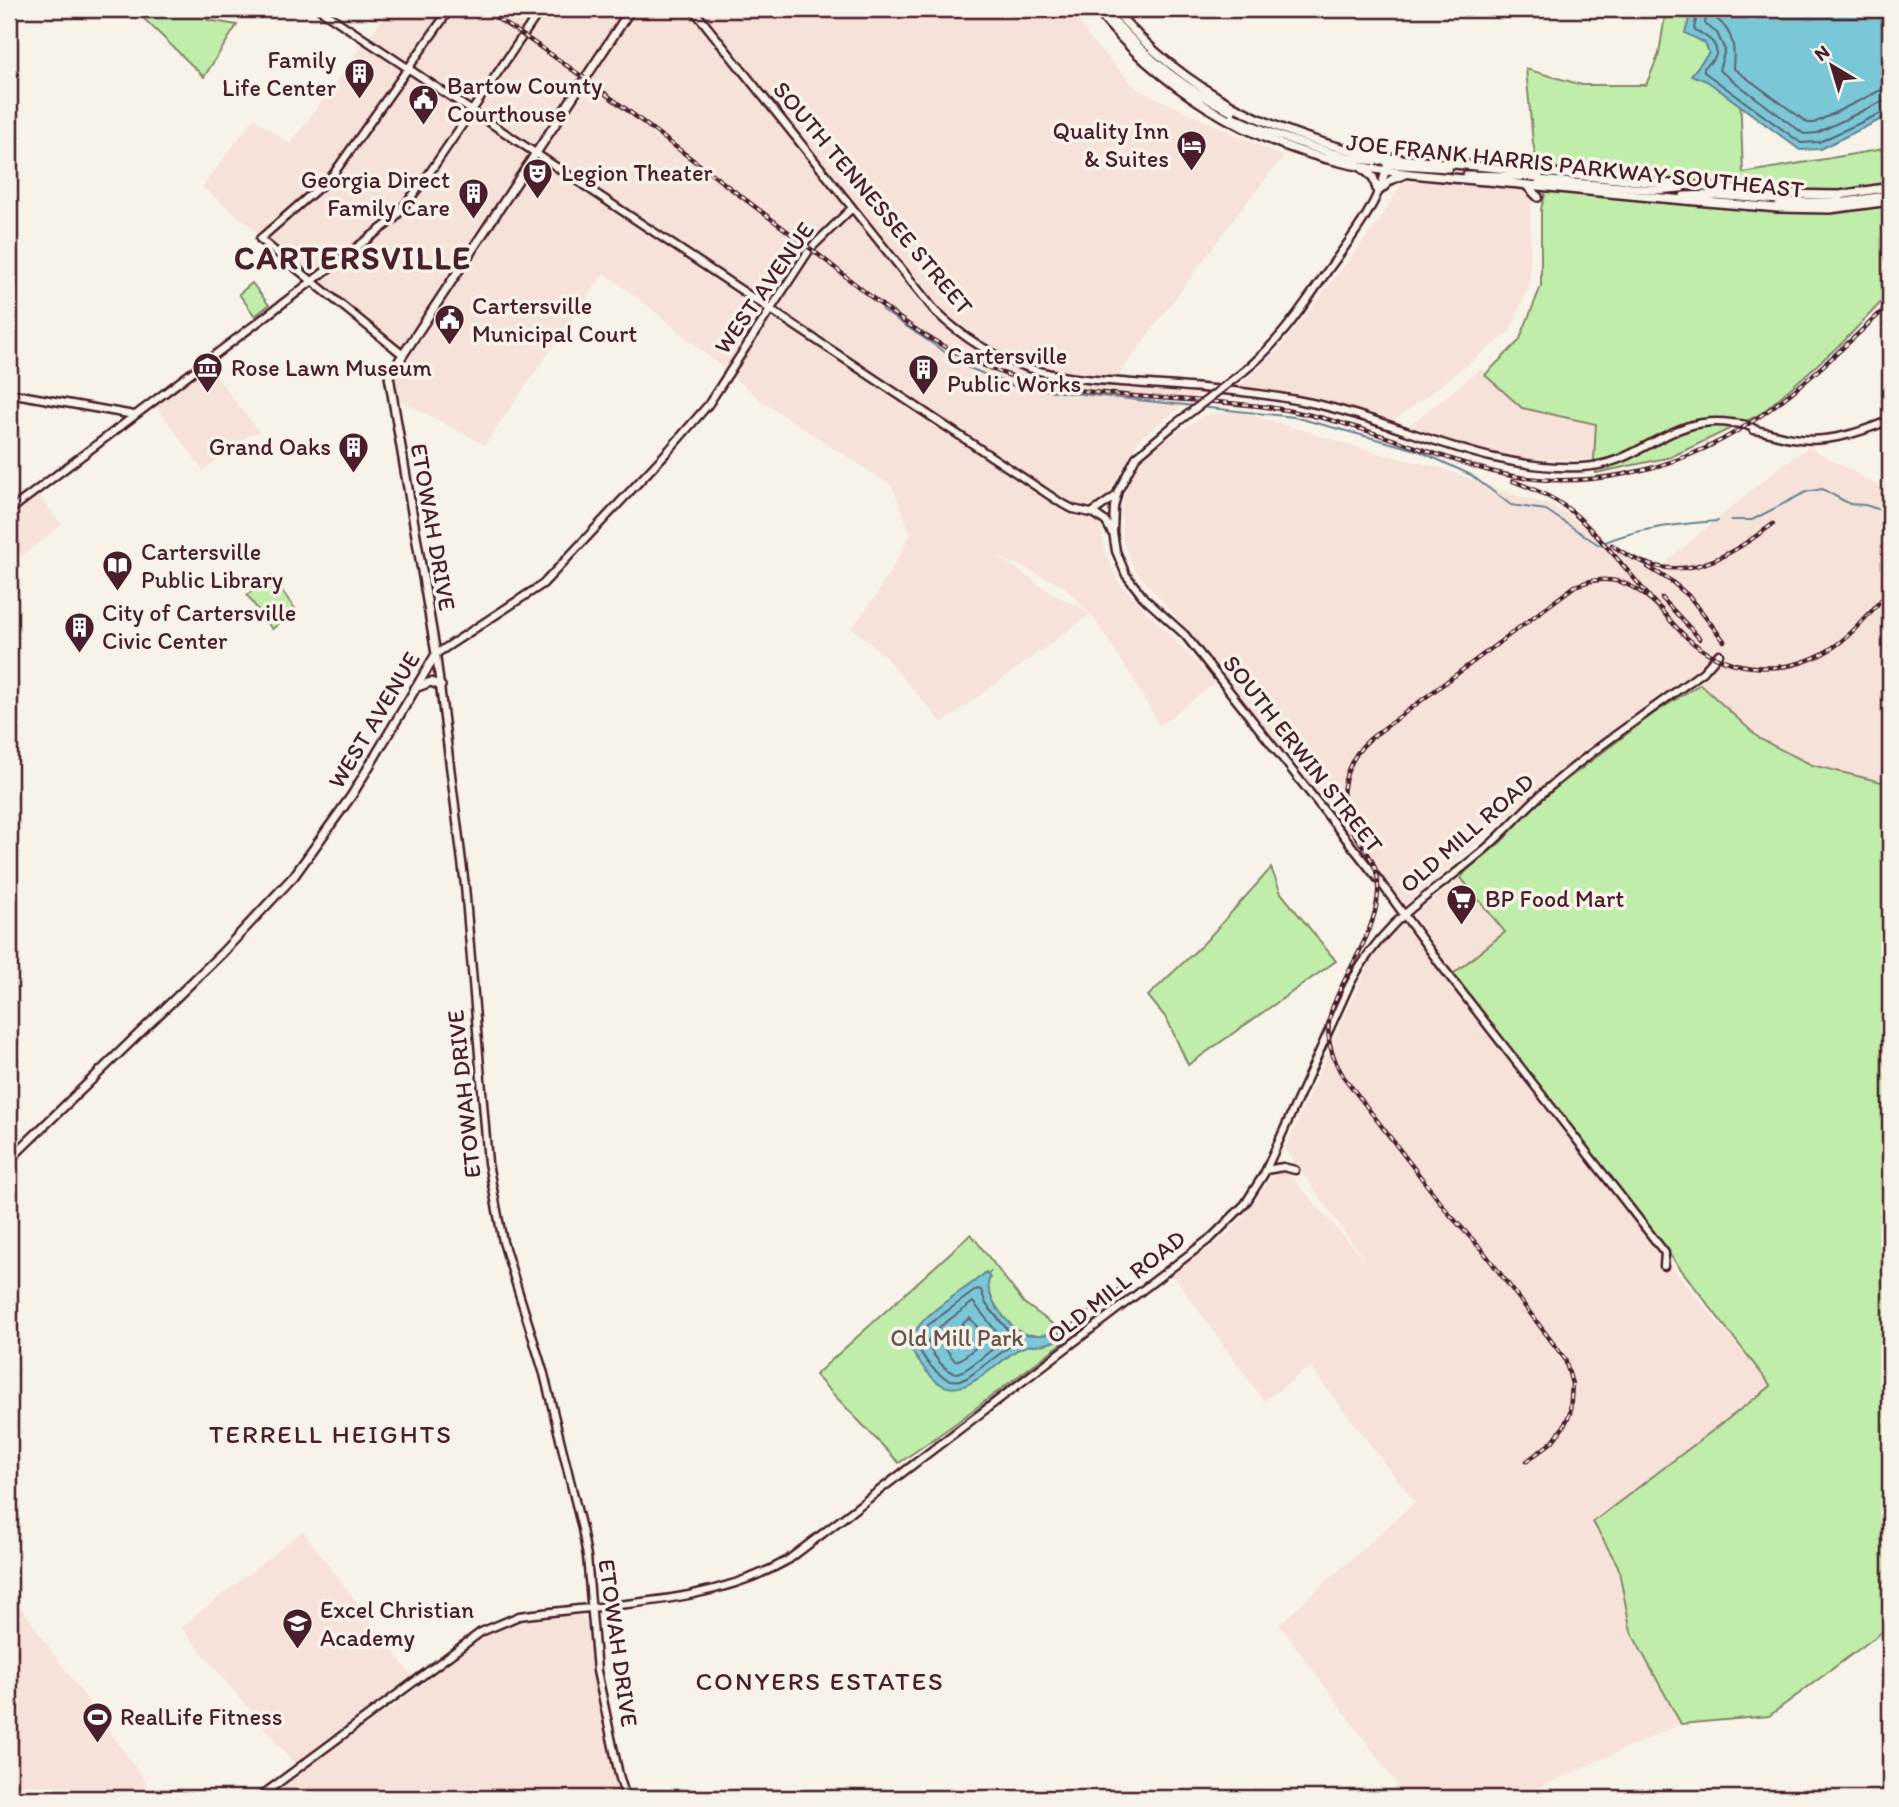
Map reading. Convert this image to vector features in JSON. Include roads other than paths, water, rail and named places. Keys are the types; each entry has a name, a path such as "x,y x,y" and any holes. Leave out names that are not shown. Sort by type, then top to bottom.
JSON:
{"main road":[{"path":"402,354 631,9"},
{"name":"JOE FRANK HARRIS PARKWAY SOUTHEAST","path":"1096,9 1142,58 1173,84 1213,111 1281,144 1359,166 1470,165 1692,186 1830,209 1890,201"},
{"name":"JOE FRANK HARRIS PARKWAY SOUTHEAST","path":"1110,12 1171,65 1247,114 1317,142 1413,173 1673,198 1779,201 1890,187"},
{"path":"1213,111 1324,150 1387,164"},
{"path":"1359,166 1373,177 1379,192 1394,178 1413,173"},
{"path":"1446,176 1479,174 1656,190 1692,186"},
{"path":"1523,184 1538,197"},
{"path":"1779,201 1846,202 1890,195"},
{"name":"ETOWAH DRIVE","path":"402,354 389,376 436,654"},
{"name":"WEST AVENUE","path":"9,1160 232,944 294,876 348,802 436,654"},
{"path":"415,689 431,682 441,686"}],"street":[{"path":"319,9 1061,503 1073,509 1113,514"},
{"path":"402,354 260,239 332,176 450,9"},
{"path":"9,511 398,214 426,178 541,9"},
{"name":"SOUTH TENNESSEE STREET","path":"694,9 943,318 963,336 987,351 1037,371 1070,377 1305,401 1363,417 1463,451 1526,465 1580,468 1609,464 1631,455 1663,436 1699,422 1735,424 1793,439 1826,439 1849,435 1890,420"},
{"path":"1092,512 1116,496 1136,457 1263,356 1283,333 1364,219 1379,192 1387,164"},
{"name":"WEST AVENUE","path":"436,654 516,603 550,577 696,420 810,249 852,208"},
{"path":"9,393 134,415"},
{"path":"112,411 118,419 119,427"},
{"name":"SOUTH ERWIN STREET","path":"1116,496 1113,535 1119,561 1137,591 1185,635 1376,878 1665,1253 1664,1266"},
{"path":"1092,512 1106,522 1113,535"},
{"name":"ETOWAH DRIVE","path":"436,654 466,886 488,1163 503,1242 544,1374 579,1516 587,1556 597,1671 626,1798"},
{"name":"OLD MILL ROAD","path":"258,1798 481,1632 519,1616 675,1597 721,1588 765,1572 798,1553 1212,1237 1245,1204 1266,1170 1355,974 1377,942 1403,914 1481,853 1553,784 1706,670 1719,654"},
{"path":"1266,1170 1283,1167 1294,1170"}],"water":[{"path":"1692,9 1890,9 1890,115 1820,149 1800,150 1707,81 1691,75 1709,53 1705,43 1685,33"},
{"path":"986,1272 990,1278 988,1284 993,1301 1012,1326 1025,1334 1057,1334 1059,1337 1051,1343 1019,1349 965,1385 955,1388 945,1386 929,1374 910,1349 912,1337 928,1316"}],"waterway":[{"path":"882,310 967,367 1016,387 1194,406"},
{"path":"1200,407 1294,417 1417,450 1471,475 1511,505 1546,510 1599,545 1642,531 1718,521"},
{"path":"1731,520 1752,520 1806,492 1822,489 1850,504 1865,505 1887,512"},
{"path":"988,1274 991,1271"},
{"path":"1072,1325 1125,1283"}],"railway":[{"path":"482,9 589,82 906,323 980,364 1005,374 1068,389 1267,407 1352,426 1490,471 1523,478 1591,479 1658,466 1721,440 1787,396 1890,304"},
{"path":"1513,481 1547,496 1571,511 1607,547 1682,633 1708,653 1725,661 1760,668 1796,664 1813,658 1844,639 1883,598"},
{"path":"1612,545 1634,559 1655,566 1695,566 1734,550 1773,524"},
{"path":"1648,567 1690,597 1724,641"},
{"path":"1527,1461 1552,1442 1570,1413 1572,1384 1565,1359 1483,1251 1450,1215 1343,1076 1330,1045 1328,1029 1331,1012 1371,924 1378,893 1377,874 1367,852 1352,830 1344,806 1343,793 1355,757 1371,738 1575,586 1612,580 1632,587 1662,610"},
{"path":"1662,598 1700,639"}],"place":[{"name":"Family Life Center","path":"359,101"},
{"name":"Bartow County Courthouse","path":"424,127"},
{"name":"Quality Inn & Suites","path":"1192,172"},
{"name":"Legion Theater","path":"538,200"},
{"name":"Georgia Direct Family Care","path":"473,221"},
{"name":"Cartersville Municipal Court","path":"449,347"},
{"name":"Rose Lawn Museum","path":"208,395"},
{"name":"Cartersville Public Works","path":"924,397"},
{"name":"Grand Oaks","path":"354,474"},
{"name":"Cartersville Public Library","path":"118,593"},
{"name":"City of Cartersville Civic Center","path":"79,654"},
{"name":"BP Food Mart","path":"1462,926"},
{"name":"Excel Christian Academy","path":"297,1651"},
{"name":"RealLife Fitness","path":"97,1744"}],"district":[{"name":"CARTERSVILLE","path":"353,258"},
{"name":"TERRELL HEIGHTS","path":"331,1434"},
{"name":"CONYERS ESTATES","path":"820,1681"}],"park label":[{"name":"Old Mill Park","path":"957,1338"}]}
